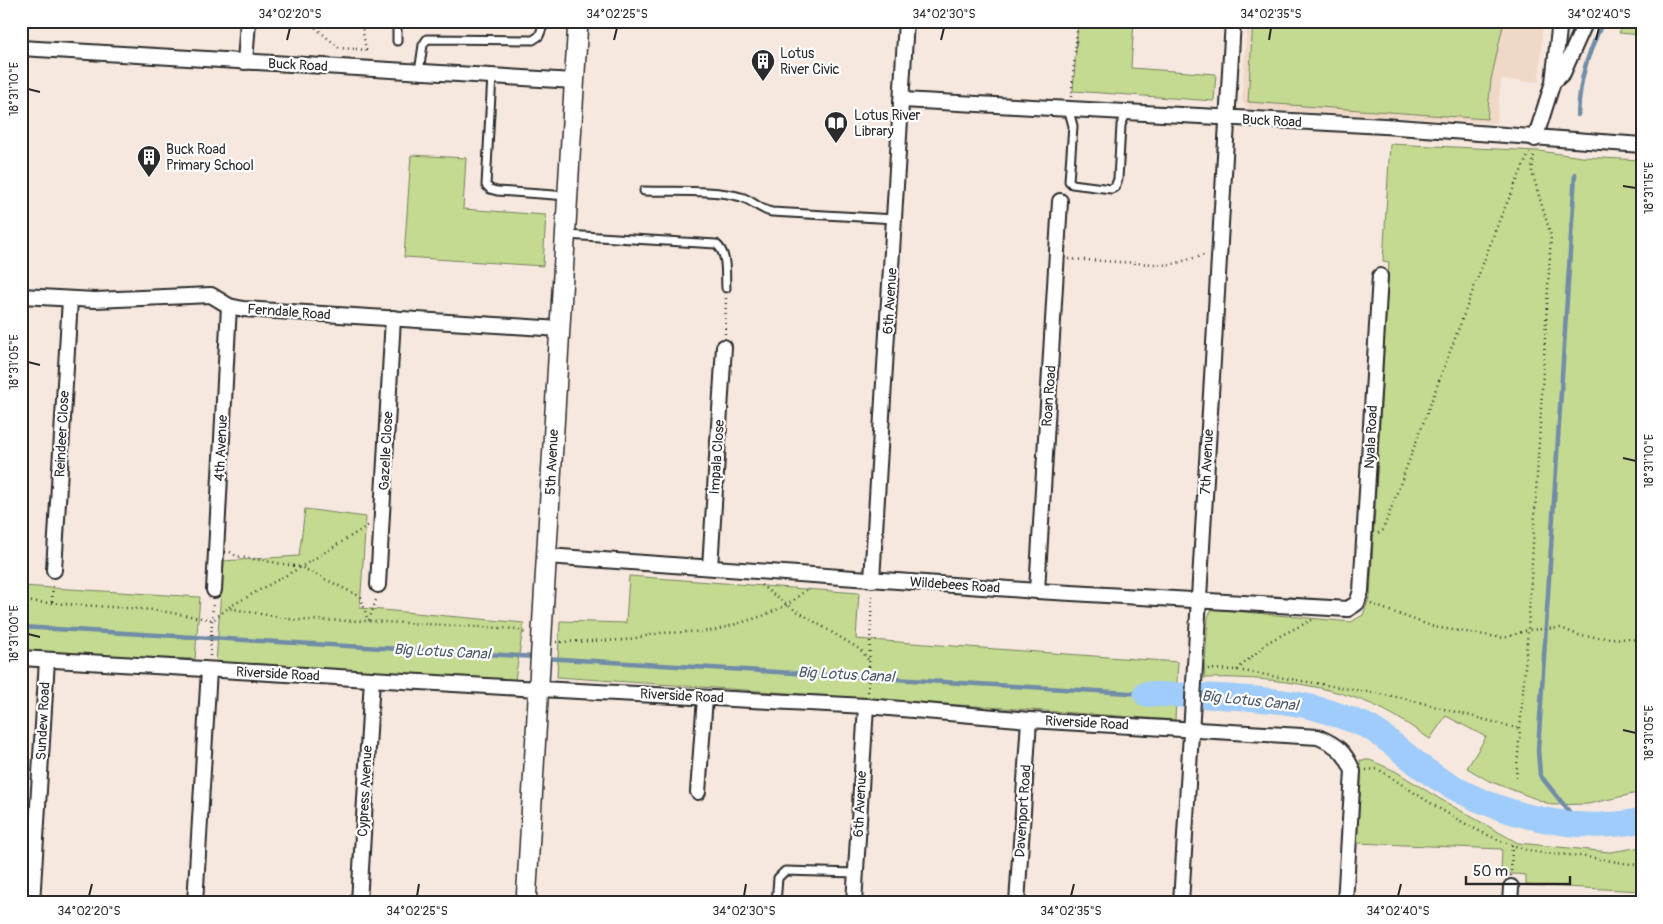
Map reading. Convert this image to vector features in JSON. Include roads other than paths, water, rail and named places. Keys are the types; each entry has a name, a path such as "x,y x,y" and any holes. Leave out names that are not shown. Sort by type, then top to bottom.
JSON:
{"main road":[{"name":"5th Avenue","path":"526,903 578,21"}],"street":[{"path":"245,62 248,21"},
{"name":"6th Avenue","path":"872,580 906,21"},
{"name":"7th Avenue","path":"1182,903 1233,21"},
{"path":"1535,139 1553,82 1560,21"},
{"path":"1553,82 1563,73 1568,65 1586,21"},
{"name":"Buck Road","path":"21,48 574,81"},
{"name":"Buck Road","path":"902,100 1126,114 1384,126 1535,139 1642,145"},
{"name":"Roan Road","path":"1037,591 1060,201"},
{"name":"Nyala Road","path":"1360,599 1380,276"},
{"name":"Ferndale Road","path":"21,296 70,299 211,295 229,306 243,309 560,329"},
{"name":"Reindeer Close","path":"54,570 70,299"},
{"name":"4th Avenue","path":"214,593 229,306"},
{"name":"Gazelle Close","path":"378,585 393,318"},
{"name":"Impala Close","path":"710,567 724,347"},
{"name":"Wildebees Road","path":"547,556 872,580 1324,608 1348,609 1360,599"},
{"name":"Riverside Road","path":"21,658 705,698 867,699 1028,720 1318,737 1341,749 1353,771 1344,903"},
{"name":"Sundew Road","path":"32,903 47,660"},
{"path":"195,903 209,670"},
{"name":"Cypress Avenue","path":"358,903 372,679"},
{"path":"698,792 705,698"},
{"name":"6th Avenue","path":"854,903 867,699"},
{"name":"Davenport Road","path":"1017,903 1028,720"},
{"path":"1510,903 1511,887"}],"lane":[{"path":"396,41 397,21"},
{"path":"419,72 423,45 427,39 532,40 540,36 545,21"},
{"path":"492,76 486,185 490,189 497,191 568,196"},
{"path":"1069,110 1073,126 1069,181 1072,184 1111,188 1115,187 1118,179 1121,125 1126,114"},
{"path":"644,191 730,194 750,200 764,210 772,212 895,219"},
{"path":"566,235 716,244 721,248 724,256 726,288"},
{"path":"776,903 778,878 785,871 856,873"},
{"path":"1415,903 1422,903"}],"waterway":[{"path":"1578,115 1580,88 1585,66 1603,21"},
{"path":"1575,174 1538,750 1540,775 1578,823"},
{"name":"Big Lotus Canal","path":"21,627 536,657"},
{"name":"Big Lotus Canal","path":"544,658 1146,694"},
{"name":"Big Lotus Canal","path":"1146,694 1260,699 1314,708 1370,728 1387,739 1422,768 1453,787 1504,809 1532,817 1588,825 1616,824 1642,820"}],"place":[{"name":"Lotus River Civic","path":"763,82"},
{"name":"Lotus River Library","path":"836,144"},
{"name":"Buck Road Primary School","path":"149,178"}]}
